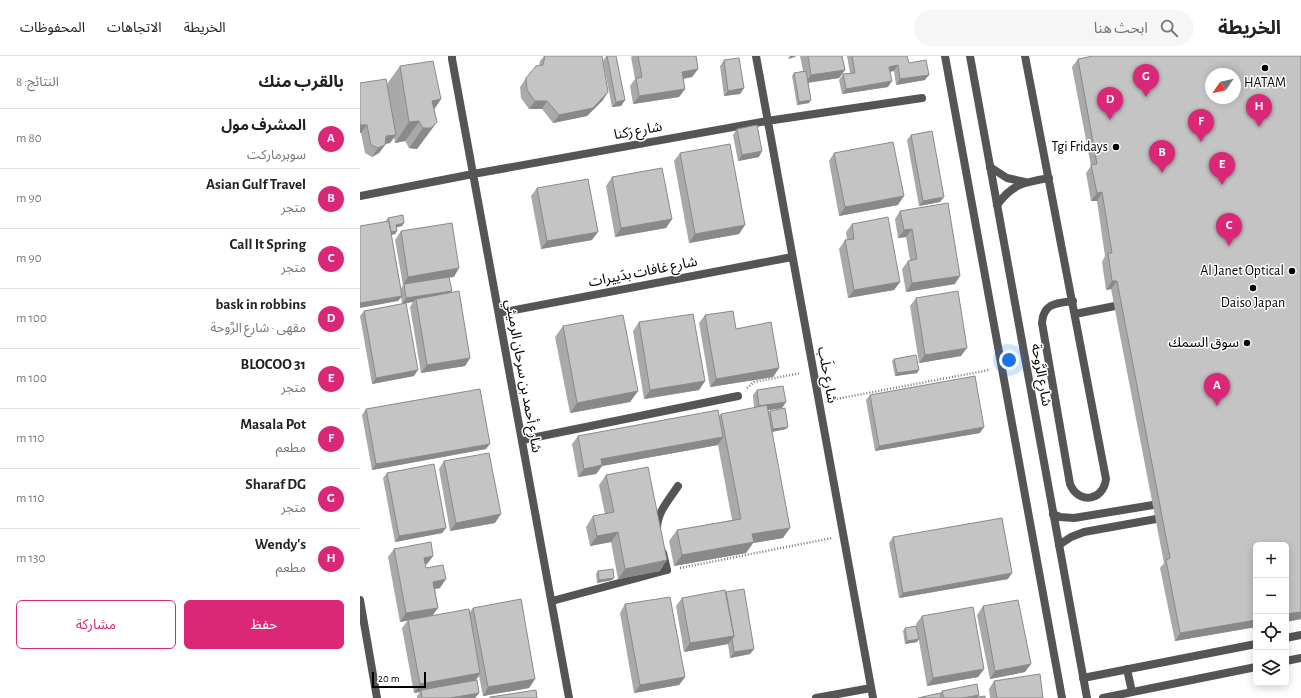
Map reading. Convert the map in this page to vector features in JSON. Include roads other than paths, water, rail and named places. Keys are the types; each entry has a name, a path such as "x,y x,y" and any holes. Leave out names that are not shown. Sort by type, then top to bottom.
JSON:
{"street":[{"name":"شارع حلَب","path":"756,56 873,698"},
{"path":"945,56 1062,698"},
{"name":"شارع الرَّوحة","path":"970,56 1087,698"},
{"path":"1025,56 1073,301 1106,479 1106,485 1099,495 1087,498 1076,494 1070,484 1042,323 1044,313 1051,306 1073,301"},
{"name":"شارع أحمد بن سرحان الرميثي","path":"451,57 570,698"},
{"name":"شارع رَكنا","path":"360,196 767,121 922,98"},
{"path":"990,167 1007,178 1026,182"},
{"path":"997,205 1009,190 1026,182 1049,178"},
{"name":"شارع غافات بدَييرات","path":"499,313 792,257"},
{"path":"1075,314 1115,306"},
{"path":"522,440 738,396"},
{"path":"552,601 667,570 657,533 657,520 661,511 678,486"},
{"path":"1053,514 1060,517 1074,518 1153,505"},
{"path":"1059,545 1071,537 1084,532 1156,519"},
{"path":"360,600 377,698"},
{"path":"1289,637 1301,635"},
{"path":"1083,678 1253,645"},
{"path":"1289,660 1301,658"},
{"path":"1103,698 1253,668"},
{"path":"1127,669 1132,692"},
{"path":"816,698 871,688"}],"place":[{"name":"HATAM","path":"1265,68"},
{"name":"Sharaf DG","path":"1146,97"},
{"name":"bask in robbins","path":"1110,120"},
{"name":"Wendy's","path":"1259,127"},
{"name":"Masala Pot","path":"1201,142"},
{"name":"Tgi Fridays","path":"1116,147"},
{"name":"Asian Gulf Travel","path":"1162,173"},
{"name":"BLOCOO 31","path":"1222,185"},
{"name":"Call It Spring","path":"1229,246"},
{"name":"Al Janet Optical","path":"1292,271"},
{"name":"Daiso Japan","path":"1253,288"},
{"name":"سوق السمك","path":"1247,343"},
{"name":"المشرف مول","path":"1217,406"}]}
